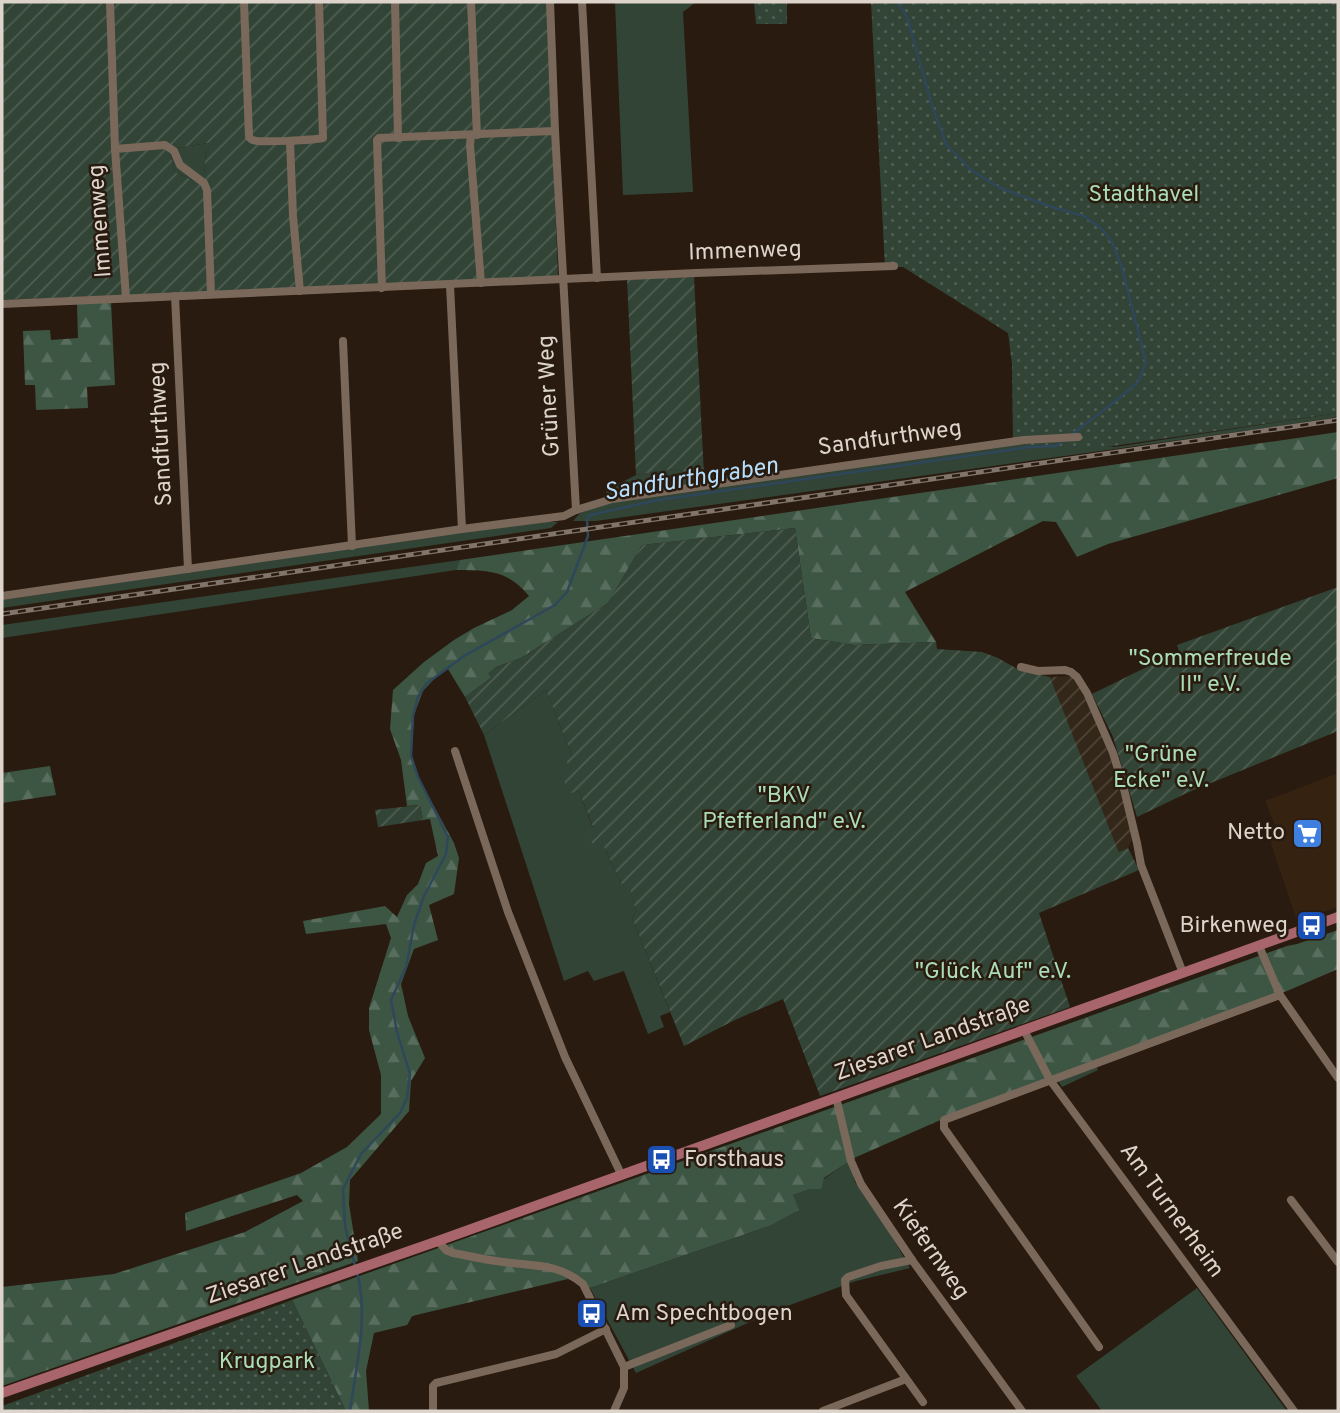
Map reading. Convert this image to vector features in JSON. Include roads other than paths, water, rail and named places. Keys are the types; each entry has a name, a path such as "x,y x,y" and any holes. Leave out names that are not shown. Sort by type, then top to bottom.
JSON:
{"main road":[{"name":"Ziesarer Landstraße","path":"2,1393 438,1241 1338,917"}],"street":[{"path":"110,2 115,149"},
{"path":"244,2 248,136 258,141 323,138 319,2"},
{"path":"395,2 398,138"},
{"path":"471,2 474,135 470,145 481,283"},
{"path":"550,2 563,279"},
{"path":"582,2 597,278"},
{"path":"382,288 379,138 555,131"},
{"path":"290,141 300,291"},
{"name":"Immenweg","path":"126,298 115,149 165,145 174,151 180,165 204,183 207,190 211,295"},
{"name":"Immenweg","path":"2,304 894,266"},
{"name":"Grüner Weg","path":"563,279 576,510"},
{"path":"450,285 462,529"},
{"name":"Sandfurthweg","path":"175,296 188,569"},
{"path":"343,341 352,546"},
{"name":"Sandfurthweg","path":"2,596 564,516 612,499 1024,440 1078,437"},
{"path":"1021,667 1038,671 1072,671 1087,693 1113,752 1141,865 1183,973"},
{"path":"455,751 512,924 572,1073 621,1174"},
{"path":"1259,946 1280,995 1338,1078"},
{"path":"1099,1347 944,1128 944,1120 1280,995"},
{"name":"Am Turnerheim","path":"1024,1030 1050,1080 1294,1411"},
{"name":"Kiefernweg","path":"836,1097 855,1172 861,1184 912,1260 1022,1411"},
{"path":"1291,1200 1338,1262"},
{"path":"438,1241 453,1253 556,1269 572,1275 583,1284 625,1367 624,1388 614,1411"},
{"path":"912,1260 881,1266 848,1277 845,1280 846,1295 923,1402"},
{"path":"625,1367 731,1325"},
{"path":"433,1411 433,1386 436,1383 556,1354 606,1329"},
{"path":"823,1411 906,1379"}],"waterway":[{"name":"Sandfurthgraben","path":"897,2 907,17 933,109 946,144 971,170 1000,188 1084,216 1102,229 1112,242 1122,268 1146,362 1138,382 1071,435"},
{"name":"Sandfurthgraben","path":"355,1266 345,1226 343,1189 361,1154 400,1113 407,1098 410,1074 397,1032 391,1000 406,967 414,925 424,896 446,854 448,837 418,777 411,756 413,716 418,697 426,684 464,656 555,605 567,592 588,536 587,520 590,515 658,500 1030,447 1056,446 1063,441"},
{"name":"Sandfurthgraben","path":"350,1411 362,1324 357,1272"}],"railway":[{"path":"2,614 1338,420"}],"place":[{"name":"Netto","path":"1308,833"},
{"name":"Birkenweg","path":"1311,926"},
{"name":"Forsthaus","path":"661,1160"},
{"name":"Am Spechtbogen","path":"592,1314"}],"park label":[{"name":"Stadthavel","path":"1144,195"},
{"name":"\"Sommerfreude II\" e.V.","path":"1210,672"},
{"name":"\"Grüne Ecke\" e.V.","path":"1161,768"},
{"name":"\"BKV Pfefferland\" e.V.","path":"784,809"},
{"name":"\"Glück Auf\" e.V.","path":"993,972"},
{"name":"Krugpark","path":"267,1362"}]}
